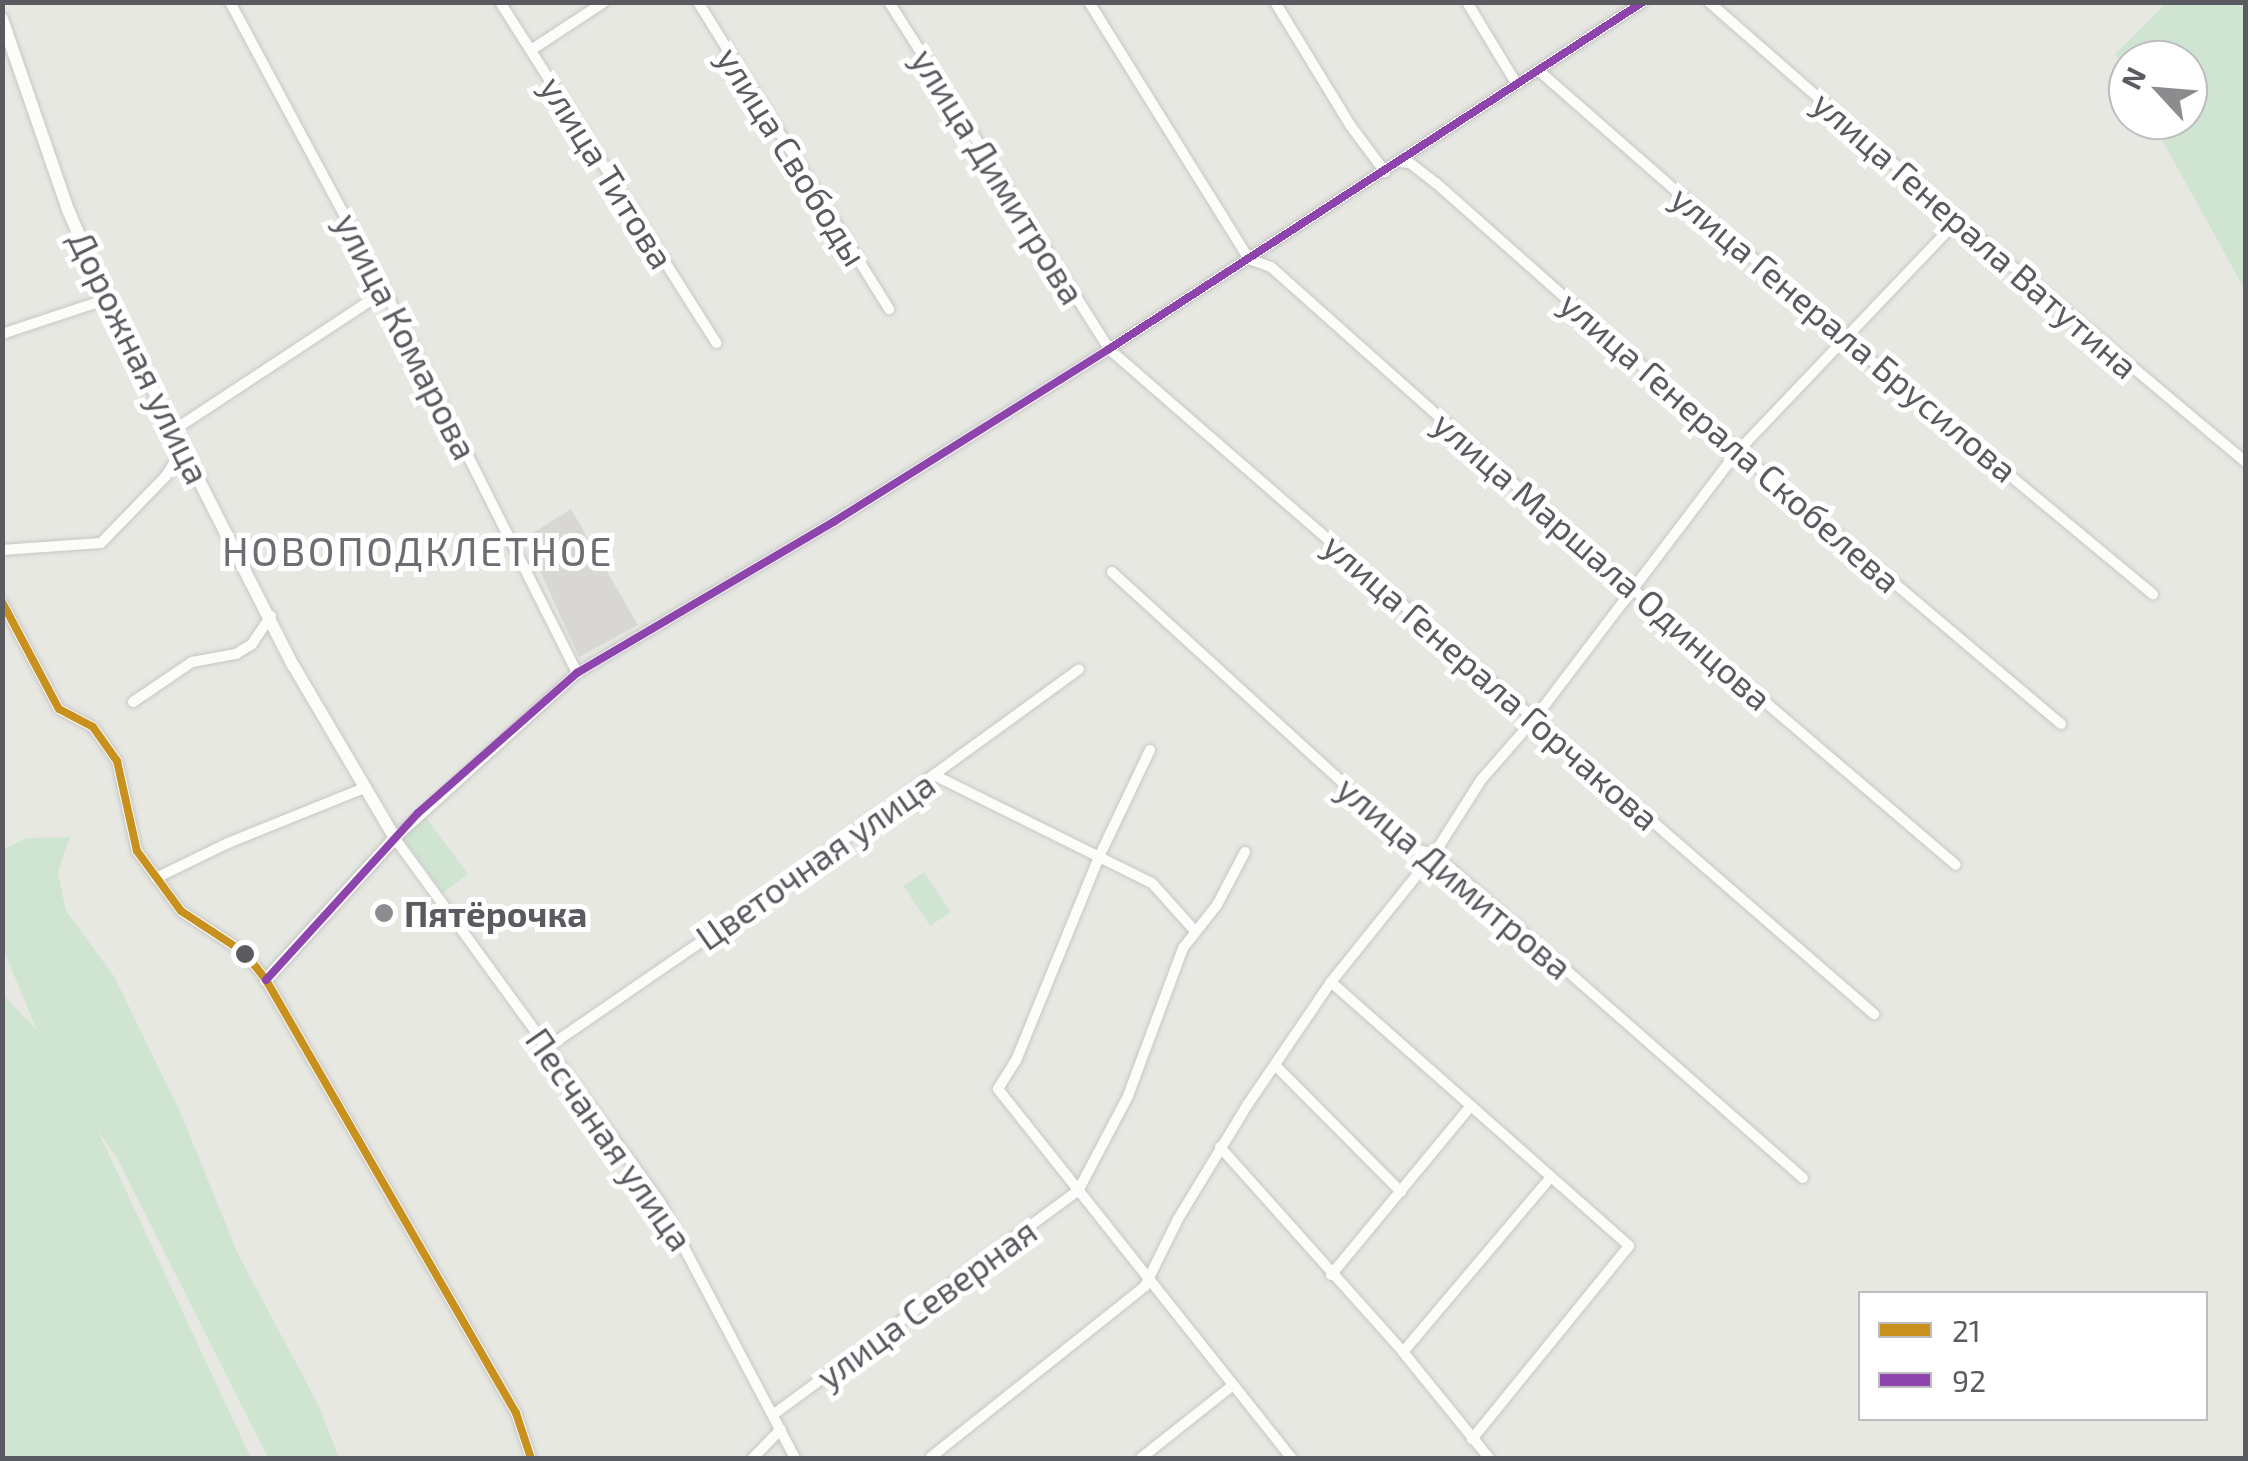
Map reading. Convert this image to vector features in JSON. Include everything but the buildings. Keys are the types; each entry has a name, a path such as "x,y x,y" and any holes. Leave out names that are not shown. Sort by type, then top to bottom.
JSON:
{"street":[{"name":"улица Комарова","path":"230,2 386,291 577,673"},
{"name":"улица Титова","path":"500,2 716,342"},
{"path":"531,50 604,2"},
{"name":"улица Свободы","path":"698,2 889,310"},
{"name":"улица Димитрова","path":"890,2 1108,350"},
{"path":"1089,2 1249,259"},
{"path":"1275,2 1350,125 1385,172"},
{"path":"1467,2 1516,83"},
{"path":"266,980 395,838 577,673 835,521 1108,350 1643,2"},
{"name":"улица Генерала Ватутина","path":"1710,2 1958,220 2246,462"},
{"name":"Дорожная улица","path":"2,19 69,212 107,299 293,665 395,838"},
{"name":"улица Генерала Брусилова","path":"1538,70 1844,337 2153,594"},
{"name":"улица Генерала Скобелева","path":"1400,162 1410,164 1436,183 1738,451 2060,724"},
{"path":"931,1457 1065,1352 1149,1279 1220,1147 1274,1065 1330,982 1434,854 1480,780 1535,718 1738,451 1958,220"},
{"name":"улица Маршала Одинцова","path":"1249,259 1271,267 1634,590 1956,866"},
{"path":"174,430 386,291"},
{"path":"2,334 107,299"},
{"name":"улица Генерала Горчакова","path":"1108,350 1874,1014"},
{"path":"2,550 101,543 166,476 184,448"},
{"name":"улица Димитрова","path":"1112,572 1415,849 1434,854 1802,1178"},
{"path":"2,602 59,709 93,727 117,761 137,851 180,911 246,953 266,980 516,1413 532,1458"},
{"path":"133,702 192,662 236,654 252,644 271,616"},
{"name":"Цветочная улица","path":"548,1047 1079,669"},
{"path":"1150,750 1099,857 1024,1041 998,1089 1291,1458"},
{"path":"934,775 1157,887 1194,930"},
{"path":"156,878 228,843 364,788"},
{"name":"Песчаная улица","path":"395,838 660,1202 795,1458"},
{"path":"1078,1191 1128,1096 1167,986 1194,930 1217,905 1244,852"},
{"path":"1330,982 1629,1246 1472,1439"},
{"path":"1274,1065 1401,1192"},
{"path":"1332,1275 1470,1107"},
{"path":"1220,1147 1403,1352 1489,1458"},
{"path":"1403,1352 1550,1178"},
{"name":"улица Северная","path":"774,1414 1078,1191"},
{"path":"1141,1458 1233,1385"},
{"path":"753,1458 781,1430"}],"shaded area":[{"path":"571,509 638,625 579,657 525,538"}],"green space":[{"path":"2166,3 2245,3 2245,290 2162,140 2208,140 2208,40 2129,40"},
{"path":"426,818 468,874 443,893 401,837"},
{"path":"70,837 58,872 66,911 114,976 182,1116 238,1254 319,1406 339,1458 268,1458 117,1158 98,1131 251,1458 3,1458 3,995 37,1030 3,949 3,850 26,838"},
{"path":"924,872 951,912 930,926 903,886"}],"transit line":[{"name":"92","path":"266,980 418,813 577,673 835,521 1109,349 1643,2"},
{"name":"21","path":"2,602 59,709 93,727 117,761 137,851 181,911 245,953 266,980 516,1413 531,1458"}],"place":[{"name":"Пятёрочка","path":"384,913"}],"district":[{"name":"НОВОПОДКЛЕТНОЕ","path":"418,550"}]}
